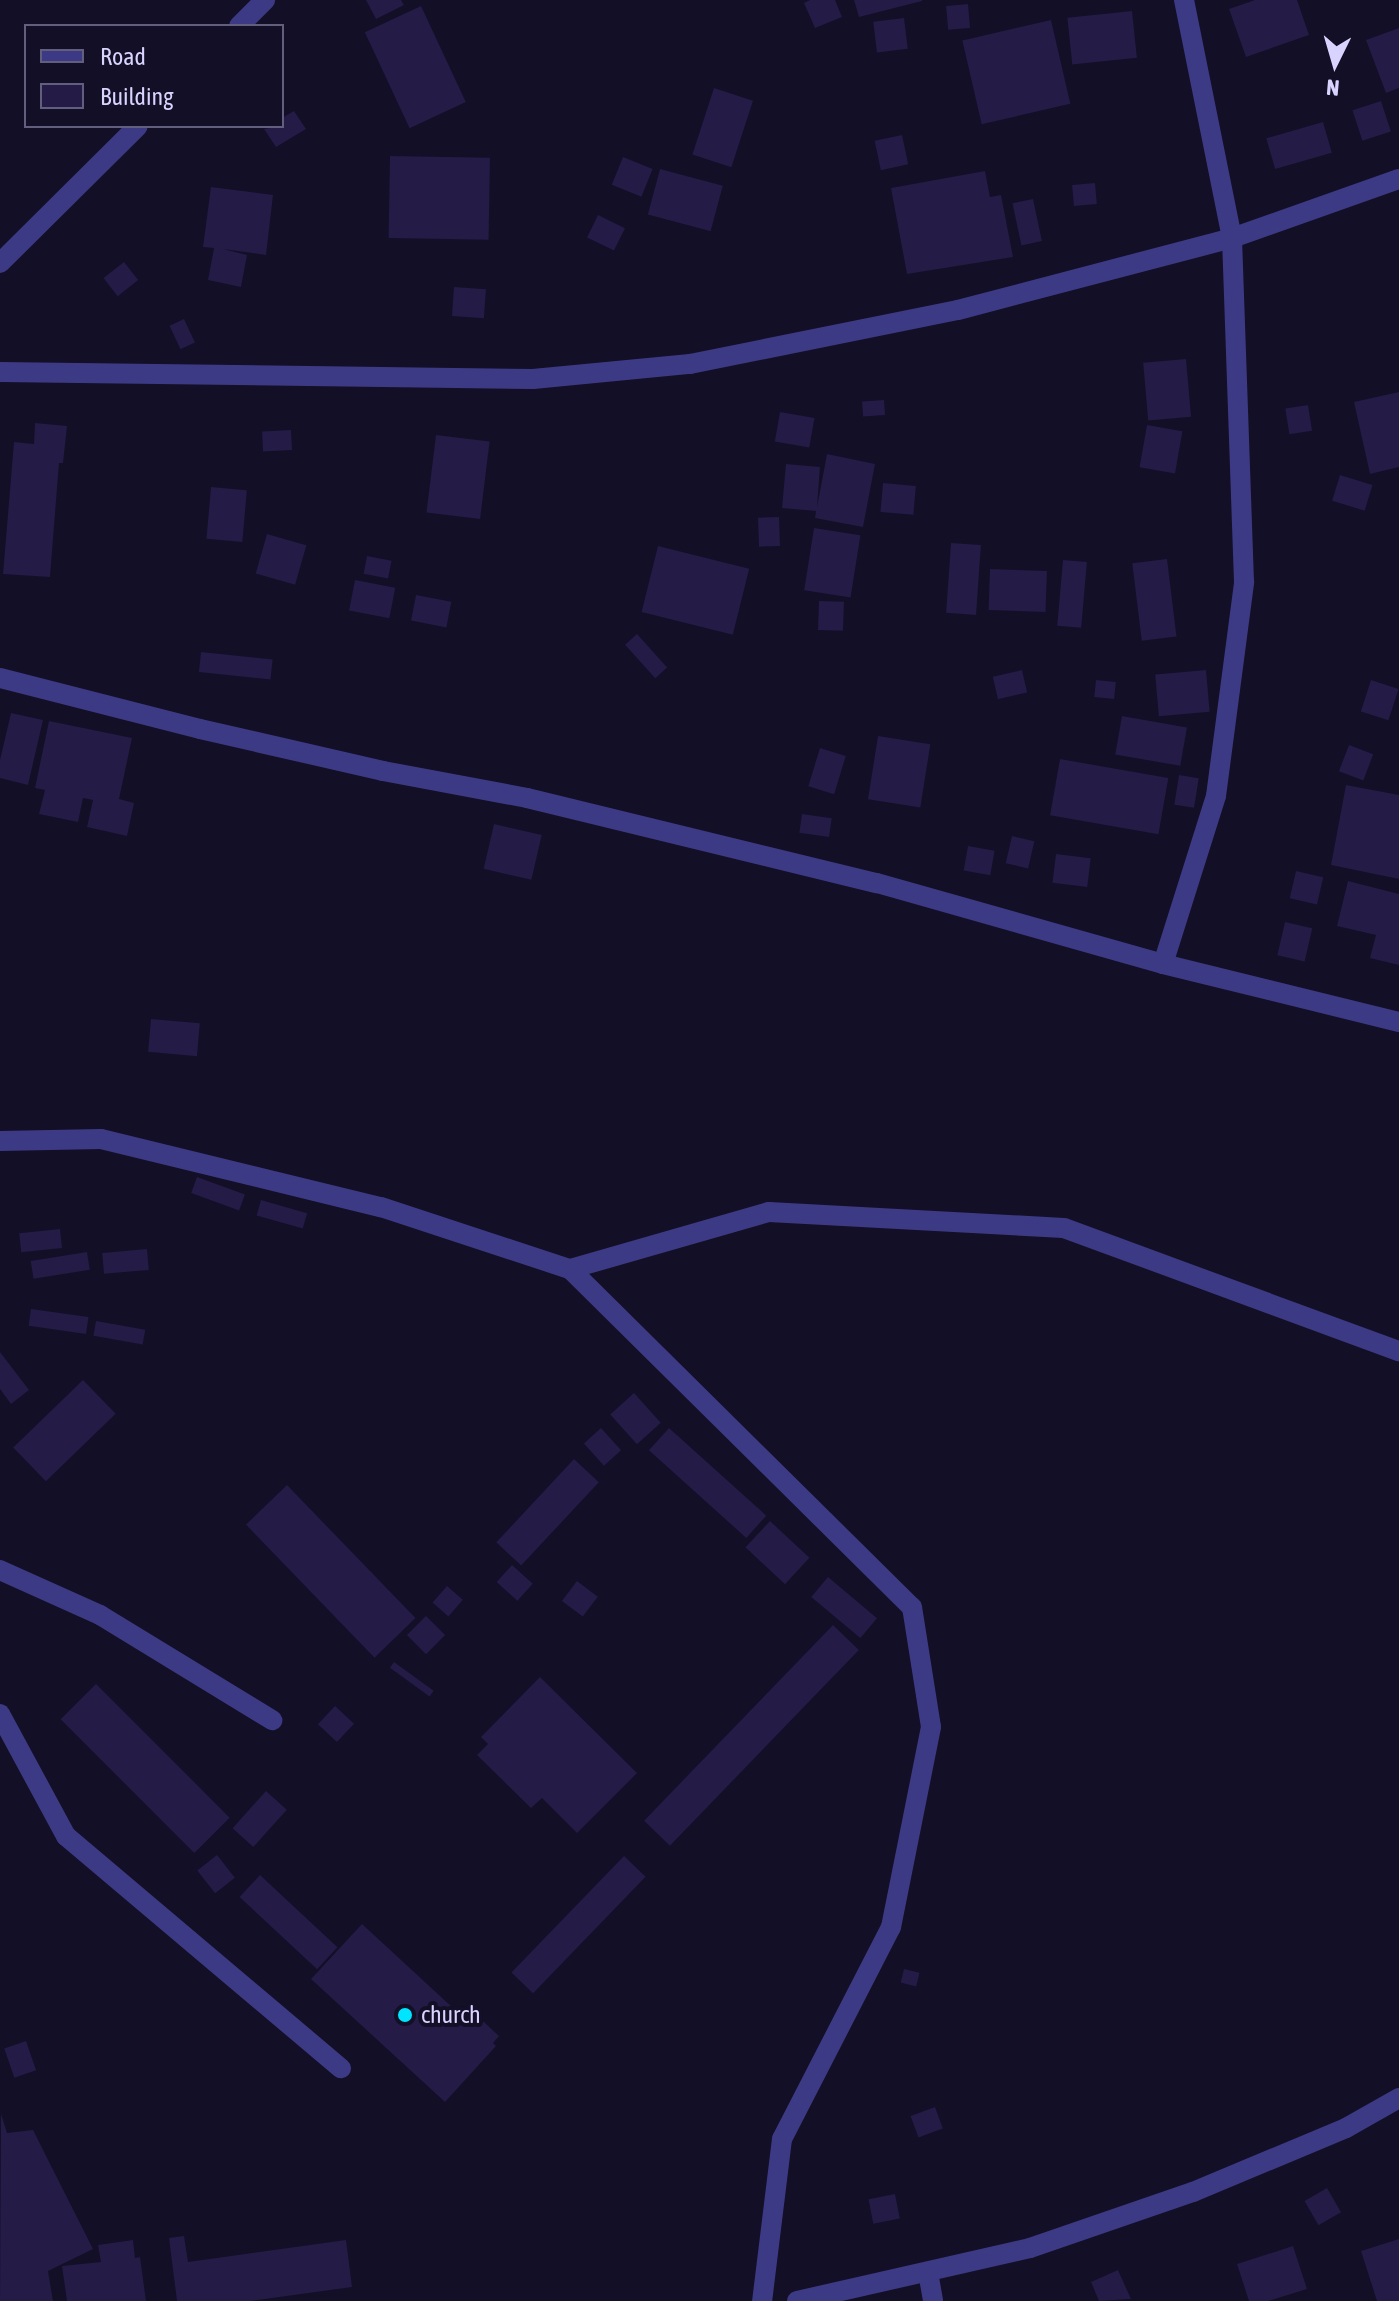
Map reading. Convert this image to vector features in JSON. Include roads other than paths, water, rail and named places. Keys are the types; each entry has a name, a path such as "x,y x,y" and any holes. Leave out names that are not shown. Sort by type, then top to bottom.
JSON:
{"street":[{"path":"241,24 265,0"},
{"path":"1163,964 1216,796 1244,582 1232,238 1184,0"},
{"path":"0,263 136,128"},
{"path":"0,372 533,379 690,364 958,310 1232,238 1399,179"},
{"path":"0,678 200,729 383,771 527,798 877,883 1163,964 1399,1022"},
{"path":"0,1141 101,1139 381,1207 570,1269 912,1607 931,1727 891,1927 782,2139 762,2301"},
{"path":"570,1269 769,1212 1064,1228 1399,1351"},
{"path":"0,1570 100,1615 272,1720"},
{"path":"0,1714 66,1836 341,2068"},
{"path":"797,2301 1030,2248 1193,2192 1346,2128 1399,2098"},
{"path":"928,2272 933,2301"}],"place":[{"name":"church","path":"405,2015"}]}
